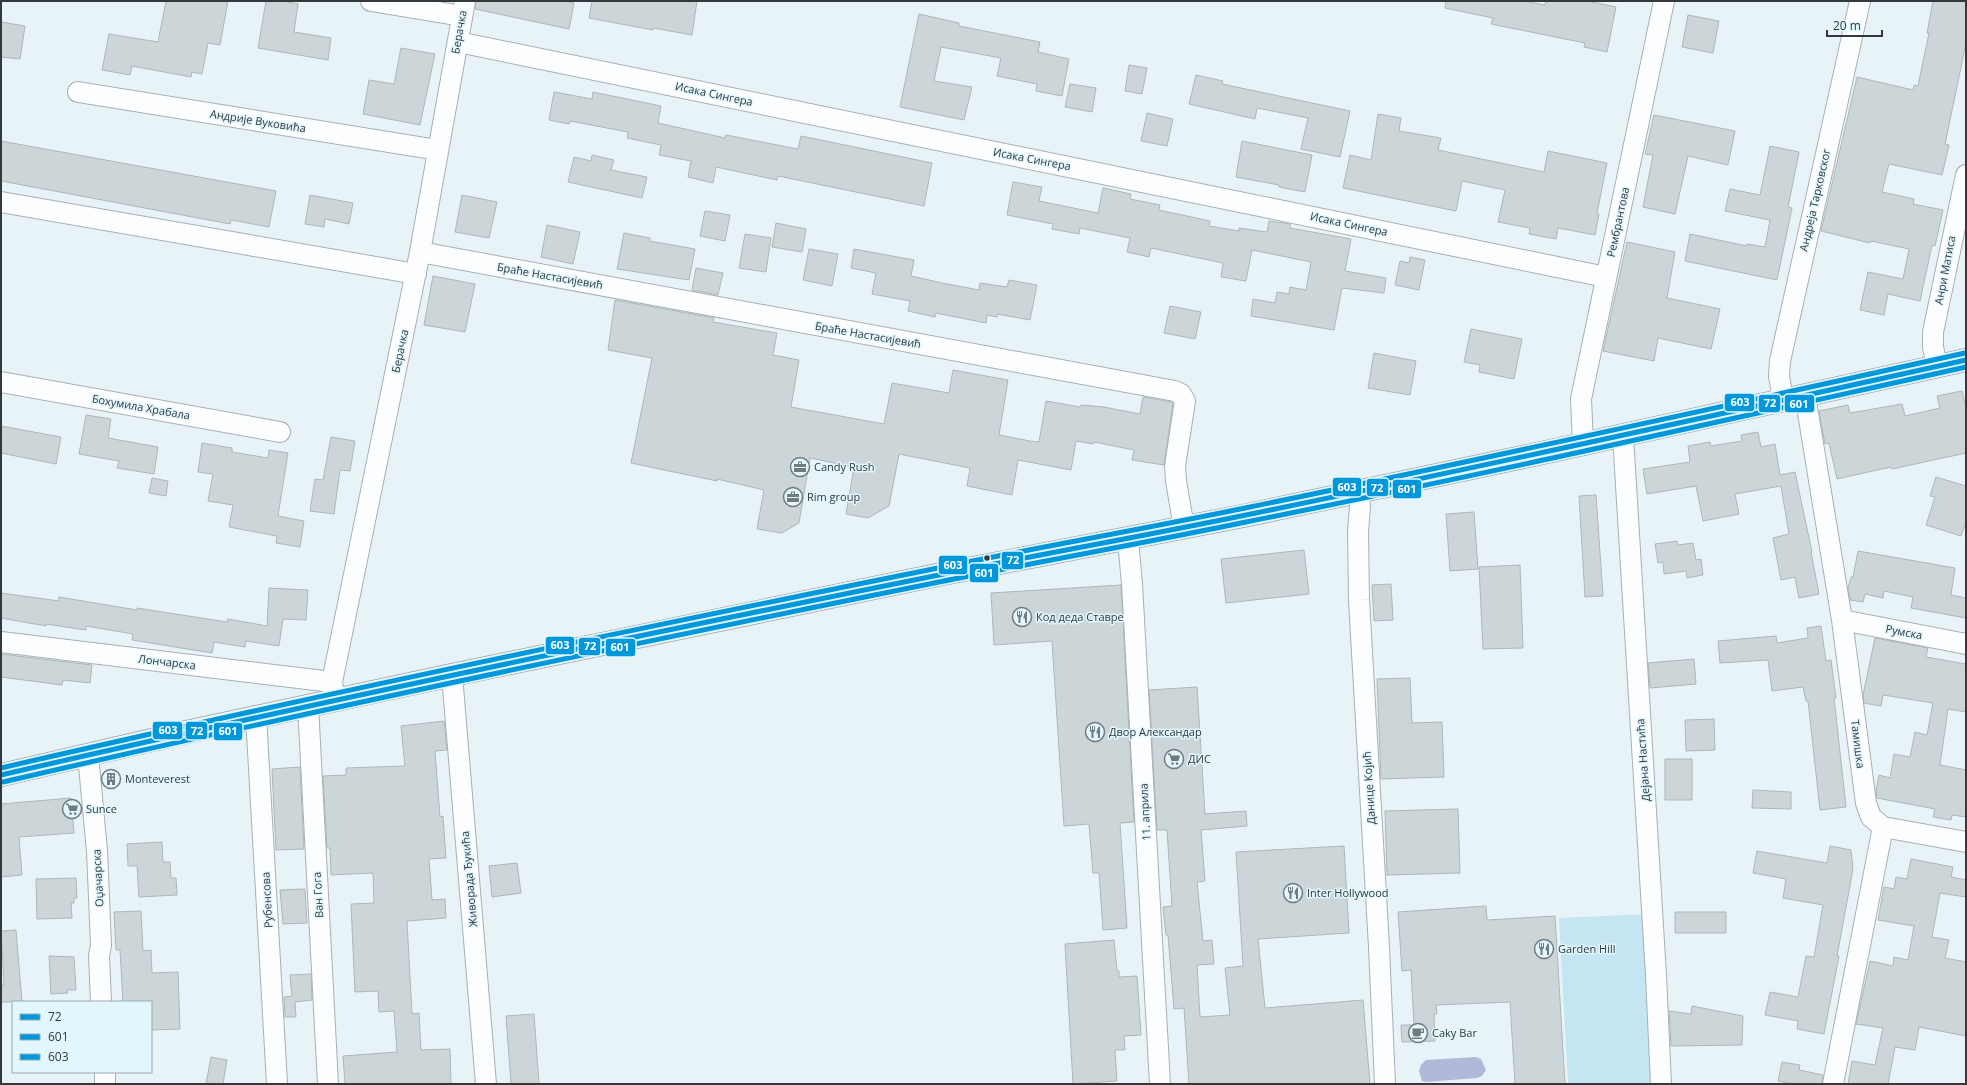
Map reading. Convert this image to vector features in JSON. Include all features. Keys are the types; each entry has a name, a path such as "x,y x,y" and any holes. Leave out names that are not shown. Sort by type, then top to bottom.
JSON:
{"main road":[{"path":"1,775 308,705 334,691 452,675 942,574 1128,540 1583,445 1966,360"}],"street":[{"path":"371,1 463,9"},
{"name":"Рембрантова","path":"1583,445 1582,399 1664,1"},
{"name":"Андреја Тарковског","path":"1783,400 1779,376 1780,361 1860,1"},
{"name":"Берачка","path":"334,691 416,274 463,9"},
{"name":"Исака Сингера","path":"458,42 1606,277"},
{"name":"Андрије Вуковића","path":"78,92 438,150"},
{"name":"Анри Матиса","path":"1937,366 1933,347 1933,332 1966,175"},
{"path":"1,202 416,274"},
{"name":"Браће Настасијевић","path":"420,252 1175,391 1181,394 1185,401 1175,466 1184,528"},
{"name":"Бохумила Храбала","path":"1,382 280,432"},
{"name":"Тамишка","path":"1805,395 1842,620 1866,803 1871,817 1883,827"},
{"name":"Дејана Настића","path":"1623,436 1656,967 1661,1084"},
{"name":"Данице Којић","path":"1359,491 1359,600 1380,948 1385,1084"},
{"name":"11. априла","path":"1128,540 1132,584 1160,1084"},
{"name":"Румска","path":"1842,620 1966,644"},
{"name":"Лончарска","path":"1,642 334,691"},
{"name":"Живорада Ђукића","path":"452,675 486,1084"},
{"name":"Ван Гога","path":"308,705 328,1084"},
{"name":"Рубенсова","path":"256,716 277,1084"},
{"name":"Оџачарска","path":"88,755 97,851 101,945 99,956 101,1001"},
{"path":"1833,1084 1883,827 1966,842"},
{"path":"105,1073 105,1084"}],"shaded area":[{"path":"1647,914 1656,1084 1568,1084 1559,918"},
{"path":"1476,1057 1481,1059 1486,1070 1482,1076 1477,1078 1426,1082 1422,1081 1419,1071 1421,1065 1426,1060"}],"building":[{"path":"166,1 228,1 220,45 208,43 202,74 192,72 191,77 132,66 130,75 102,70 109,34 158,42"},
{"path":"266,1 283,1 298,4 294,32 331,38 328,60 258,48"},
{"path":"476,1 564,1 574,3 569,29 475,9"},
{"path":"592,1 697,1 692,35 653,28 653,30 589,18"},
{"path":"1446,1 1524,1 1545,5 1546,1 1587,1 1616,7 1607,52 1584,47 1585,43 1491,24 1493,18 1445,8"},
{"path":"1933,1 1966,1 1966,43 1945,144 1949,145 1942,175 1889,164 1882,192 1914,199 1913,204 1943,210 1935,246 1932,245 1920,301 1888,294 1884,315 1860,310 1868,272 1903,279 1909,249 1871,241 1870,243 1821,231 1857,77 1913,90 1914,85 1918,86 1929,33 1927,33"},
{"path":"919,14 959,23 959,26 1040,42 1038,52 1069,59 1062,96 1036,91 1037,84 997,76 1001,58 941,47 934,81 972,87 964,120 900,107"},
{"path":"1688,15 1719,21 1713,53 1682,47"},
{"path":"1,22 25,26 20,59 1,57"},
{"path":"401,48 435,54 420,125 363,114 369,80 394,84"},
{"path":"1129,65 1147,68 1142,94 1125,91"},
{"path":"1196,75 1223,81 1222,84 1350,111 1340,157 1301,149 1308,118 1257,108 1255,119 1189,104"},
{"path":"1070,84 1096,88 1092,112 1065,107"},
{"path":"554,92 592,99 593,92 661,106 658,123 725,138 726,135 798,149 801,136 932,163 924,206 778,176 777,180 716,167 713,183 688,177 691,161 659,155 661,145 627,138 628,132 570,121 569,124 549,120"},
{"path":"1147,113 1173,119 1167,146 1141,141"},
{"path":"1378,114 1401,118 1399,131 1441,138 1438,150 1544,172 1548,151 1607,163 1597,213 1599,214 1595,235 1558,228 1556,239 1529,234 1530,228 1498,222 1505,190 1462,181 1456,211 1343,188 1350,155 1371,160"},
{"path":"1654,115 1735,131 1728,165 1688,156 1675,214 1643,207 1653,155 1645,154"},
{"path":"1,141 276,191 269,227 231,220 230,224 1,181"},
{"path":"1242,141 1312,155 1305,192 1279,187 1279,185 1236,177"},
{"path":"1770,146 1799,152 1788,207 1792,208 1777,280 1685,261 1690,234 1747,246 1747,244 1765,247 1770,220 1725,211 1730,189 1760,195"},
{"path":"592,155 614,160 611,170 647,177 642,198 568,182 574,157 591,161"},
{"path":"1013,182 1042,187 1039,201 1098,213 1103,188 1131,194 1130,199 1160,205 1159,210 1210,221 1209,226 1239,231 1239,228 1267,232 1269,221 1290,224 1290,228 1351,239 1345,271 1386,278 1384,293 1342,288 1334,330 1251,316 1253,299 1275,303 1277,292 1289,294 1290,287 1306,290 1311,262 1252,250 1246,281 1221,277 1223,263 1151,248 1149,257 1127,252 1130,238 1080,228 1079,234 1052,229 1053,224 1007,215"},
{"path":"310,195 353,203 349,224 325,219 324,227 305,224"},
{"path":"462,195 497,202 489,238 455,232"},
{"path":"705,211 730,215 725,241 700,236"},
{"path":"776,223 806,229 802,252 772,247"},
{"path":"547,225 580,232 573,264 541,257"},
{"path":"624,233 650,238 650,241 695,249 689,280 617,269"},
{"path":"745,234 771,238 766,272 739,268"},
{"path":"1627,242 1675,252 1667,298 1720,309 1711,349 1658,338 1654,361 1603,351"},
{"path":"809,249 838,254 832,286 803,280"},
{"path":"854,249 914,260 911,276 942,283 979,290 980,283 1007,287 1009,280 1037,285 1030,320 997,314 997,317 987,315 986,323 936,313 935,317 908,311 910,301 872,294 876,273 851,268"},
{"path":"1410,257 1425,260 1419,290 1395,285 1400,261 1409,263"},
{"path":"696,268 723,273 718,295 692,290"},
{"path":"433,276 475,284 465,332 424,325"},
{"path":"615,300 714,318 713,322 777,333 773,355 799,360 791,407 884,424 892,383 949,393 953,370 1008,380 999,435 1039,442 1046,401 1080,407 1081,405 1104,407 1140,414 1143,397 1171,402 1173,403 1164,465 1132,460 1134,450 1094,442 1093,444 1076,441 1071,470 1018,460 1012,495 967,486 970,468 899,454 889,506 868,518 846,514 854,467 810,458 799,523 782,533 757,529 764,490 717,479 717,481 631,463 652,358 608,350"},
{"path":"1170,306 1201,312 1195,339 1164,333"},
{"path":"1471,329 1522,339 1514,379 1479,372 1480,365 1464,362"},
{"path":"1374,353 1416,361 1410,395 1368,388"},
{"path":"1962,391 1966,408 1966,453 1837,479 1829,443 1825,444 1819,411 1848,405 1850,413 1902,404 1905,416 1940,408 1937,396"},
{"path":"86,415 111,419 108,438 158,447 154,474 117,468 119,461 79,454"},
{"path":"1,426 61,437 56,464 1,453"},
{"path":"1758,432 1761,447 1775,444 1780,475 1795,472 1812,552 1819,594 1799,598 1795,577 1781,580 1773,538 1789,534 1781,486 1735,494 1739,514 1703,521 1696,486 1647,494 1643,469 1690,462 1688,446 1710,442 1711,446 1742,441 1741,435"},
{"path":"331,437 355,441 350,471 340,470 334,514 310,511 315,479 323,480"},
{"path":"202,443 232,448 232,452 268,458 269,450 288,453 278,516 304,521 300,547 276,543 277,536 229,527 233,505 208,501 213,474 198,472"},
{"path":"1936,477 1966,486 1966,522 1961,536 1926,525 1935,497 1930,496"},
{"path":"152,478 168,481 166,496 149,493"},
{"path":"1596,495 1603,596 1585,597 1579,496"},
{"path":"1474,512 1478,569 1450,571 1446,514"},
{"path":"1677,541 1678,545 1693,543 1696,560 1701,559 1703,575 1687,578 1686,571 1664,574 1663,562 1658,563 1655,544"},
{"path":"1304,550 1309,594 1226,603 1221,559"},
{"path":"1858,551 1955,568 1951,595 1966,598 1966,618 1911,608 1913,597 1884,591 1883,598 1865,594 1863,602 1850,600 1848,588 1851,577 1853,577"},
{"path":"1520,565 1523,648 1483,649 1479,567"},
{"path":"1391,584 1393,620 1374,621 1372,585"},
{"path":"1121,585 1134,822 1120,823 1127,928 1103,930 1099,873 1093,873 1089,824 1064,826 1052,641 994,645 991,593"},
{"path":"269,588 308,590 306,620 283,619 279,646 246,641 245,647 214,642 212,653 132,640 133,634 86,626 86,630 46,624 46,626 1,618 1,593 59,601 59,597 137,610 137,608 227,622 228,619 267,626"},
{"path":"1821,626 1826,661 1831,660 1846,807 1820,810 1808,701 1806,701 1803,687 1772,691 1768,660 1720,663 1718,641 1776,636 1777,643 1808,638 1807,628"},
{"path":"1875,638 1928,648 1926,657 1966,664 1966,712 1948,709 1940,765 1966,770 1966,817 1952,815 1951,820 1933,817 1935,809 1877,798 1876,790 1879,775 1890,778 1894,754 1910,757 1915,732 1927,735 1933,703 1883,695 1881,706 1864,703 1863,695"},
{"path":"1,654 92,665 90,683 63,680 62,685 1,677"},
{"path":"1694,659 1696,684 1650,688 1648,663"},
{"path":"1410,678 1412,723 1442,722 1444,777 1381,779 1377,679"},
{"path":"1197,687 1205,814 1246,811 1247,826 1201,830 1205,881 1197,882 1203,941 1212,940 1214,964 1197,965 1200,1017 1230,1015 1225,968 1243,966 1236,852 1344,846 1349,933 1258,939 1265,1008 1363,1000 1370,1084 1189,1084 1184,1008 1174,1009 1168,935 1166,935 1163,907 1172,906 1167,830 1157,830 1149,690"},
{"path":"1714,719 1715,750 1686,751 1685,720"},
{"path":"444,721 447,750 435,751 440,817 443,816 446,858 429,859 432,900 445,899 446,918 407,921 412,1014 419,1013 421,1050 450,1049 451,1084 345,1084 343,1056 397,1052 394,1011 379,1012 378,991 355,992 351,904 374,903 373,873 331,875 330,848 327,848 323,776 346,775 346,768 405,766 401,726"},
{"path":"1665,759 1692,759 1692,800 1665,800"},
{"path":"300,767 304,849 276,850 272,769"},
{"path":"1753,790 1791,792 1791,809 1752,808"},
{"path":"71,798 74,833 19,837 22,875 1,877 1,804"},
{"path":"1458,809 1460,873 1387,875 1385,811"},
{"path":"162,842 163,862 170,862 171,878 176,878 177,895 139,897 137,866 128,866 127,844"},
{"path":"1830,846 1851,850 1853,869 1837,956 1839,956 1824,1034 1797,1029 1798,1021 1765,1015 1770,992 1798,997 1806,956 1814,957 1823,905 1783,898 1786,879 1753,873 1757,851 1827,863"},
{"path":"1911,859 1953,867 1951,877 1966,880 1966,897 1940,893 1932,937 1949,940 1945,958 1966,962 1966,1036 1919,1027 1915,1050 1895,1047 1888,1084 1848,1084 1852,1061 1875,1065 1883,1028 1856,1024 1870,961 1893,966 1894,957 1908,960 1914,926 1878,920 1884,887 1894,889 1896,877 1907,879"},
{"path":"517,863 521,893 492,897 489,866"},
{"path":"76,878 77,898 74,898 74,903 71,903 72,918 37,919 36,879"},
{"path":"305,889 307,923 283,924 280,890"},
{"path":"1486,906 1487,920 1555,916 1565,1084 1515,1084 1510,1002 1436,1005 1437,1014 1434,1014 1435,1041 1402,1042 1401,1025 1414,1025 1411,970 1402,971 1398,912"},
{"path":"141,911 143,951 151,950 152,973 178,972 180,1029 152,1030 152,1001 123,1001 120,950 116,950 114,912"},
{"path":"1675,912 1726,912 1726,933 1675,933"},
{"path":"16,930 22,1001 1,1002 1,985 4,985 1,931"},
{"path":"1114,940 1119,977 1137,976 1141,1035 1124,1036 1125,1050 1115,1050 1117,1081 1073,1084 1065,944"},
{"path":"49,956 74,957 76,990 67,990 68,993 51,994"},
{"path":"311,974 312,1000 295,1002 296,1017 285,1017 284,997 292,996 290,975"},
{"path":"1692,1006 1743,1016 1742,1045 1671,1046 1669,1011 1691,1014"},
{"path":"534,1014 539,1084 511,1084 506,1016"},
{"path":"211,1057 227,1060 223,1084 206,1084"},
{"path":"1782,1062 1800,1065 1799,1070 1823,1075 1822,1084 1795,1084 1778,1081"}],"transit line":[{"name":"603","path":"1,768 235,715 586,640 976,560 1207,516 1605,432 1965,353"},
{"name":"72","path":"1,775 235,722 586,647 977,567 1208,523 1606,439 1966,360"},
{"name":"601","path":"3,782 236,729 587,654 978,574 1208,530 1426,485 1966,367"}],"place":[{"name":"Candy Rush","path":"800,467"},
{"name":"Rim group","path":"793,497"},
{"name":"Код деда Ставре","path":"1022,617"},
{"name":"Двор Александар","path":"1095,732"},
{"name":"ДИС","path":"1174,759"},
{"name":"Monteverest","path":"111,779"},
{"name":"Sunce","path":"72,809"},
{"name":"Inter Hollywood","path":"1293,893"},
{"name":"Garden Hill","path":"1544,949"},
{"name":"Caky Bar","path":"1418,1033"}]}
